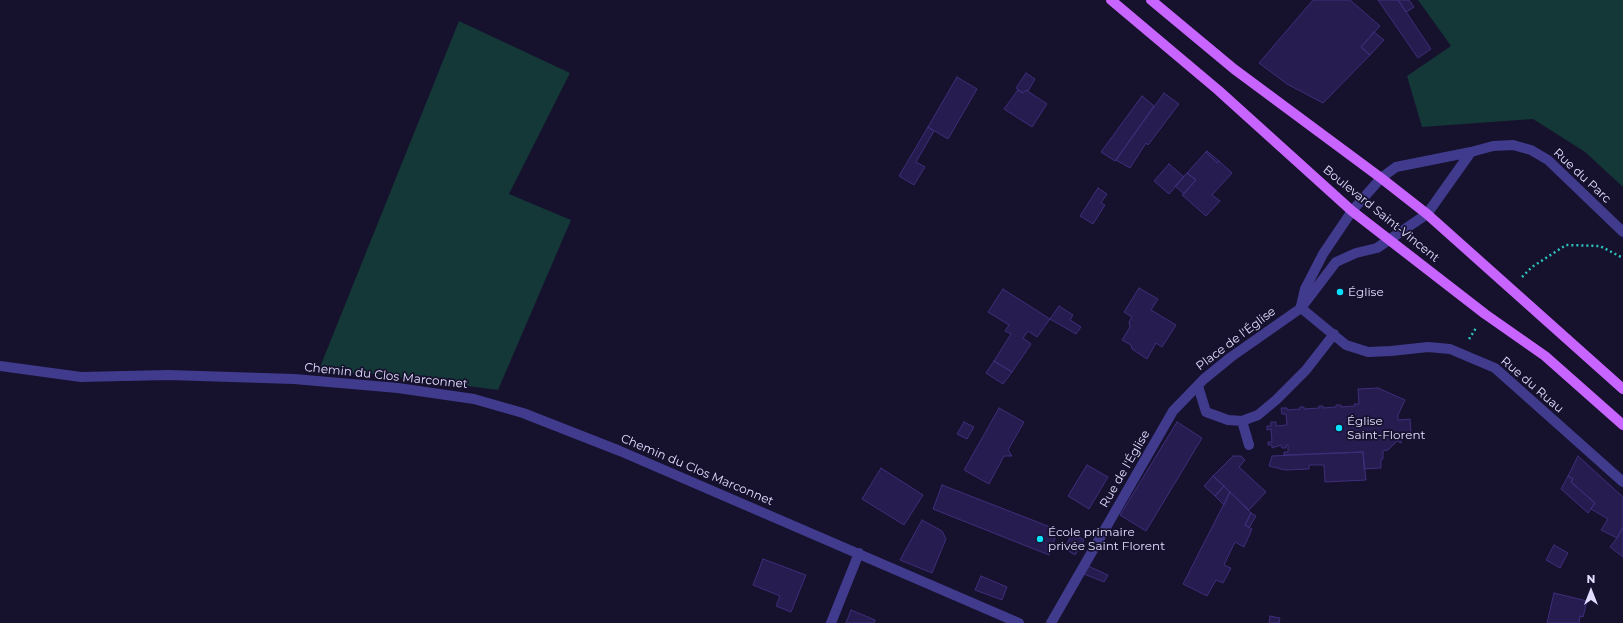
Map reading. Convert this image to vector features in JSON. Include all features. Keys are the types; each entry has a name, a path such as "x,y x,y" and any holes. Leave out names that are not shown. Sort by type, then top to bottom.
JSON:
{"main road":[{"name":"Boulevard Saint-Vincent","path":"1111,0 1218,90 1352,211 1485,314 1545,356 1623,425"},
{"path":"1151,0 1234,69 1381,178 1426,214 1623,389"}],"street":[{"name":"Rue du Parc","path":"1352,211 1381,178 1396,167 1471,152 1493,146 1512,145 1531,150 1548,160 1623,232"},
{"path":"1426,214 1471,152"},
{"path":"1300,308 1304,289 1323,254 1352,211"},
{"name":"Place de l'Église","path":"1173,411 1198,386 1231,357 1300,308 1336,262 1356,253 1377,248 1426,214"},
{"name":"Rue du Ruau","path":"1300,308 1346,345 1368,352 1428,347 1460,353 1494,368 1623,482"},
{"path":"1198,386 1206,412 1228,420 1242,421 1258,414 1276,400 1306,370 1334,334"},
{"name":"Chemin du Clos Marconnet","path":"0,366 81,377 168,375 294,379 398,388 474,399 523,413 620,451 1019,623"},
{"name":"Rue de l'Église","path":"1051,623 1173,411"},
{"path":"1242,421 1250,445"},
{"path":"831,623 859,553"}],"path":[{"path":"1510,290 1532,267 1566,244 1600,246 1623,258"},
{"path":"1460,353 1485,314"}],"green space":[{"path":"1418,0 1623,0 1623,187 1585,152 1533,119 1422,127 1407,76 1451,46"},
{"path":"459,21 570,73 509,194 571,220 498,390 376,374 318,372"}],"building":[{"path":"1313,0 1350,0 1380,26 1361,47 1370,55 1323,103 1287,84 1259,63"},
{"path":"1378,0 1398,0 1431,49 1418,58"},
{"path":"1398,0 1409,0 1414,7 1406,12"},
{"path":"1374,32 1384,40 1370,55 1361,47"},
{"path":"1026,73 1035,79 1028,91 1026,90 1023,93 1016,88"},
{"path":"957,77 977,89 948,139 928,127"},
{"path":"1018,90 1023,93 1026,90 1047,104 1032,127 1004,109"},
{"path":"1164,93 1179,104 1148,145 1146,143 1130,168 1116,160"},
{"path":"1142,96 1154,106 1115,161 1101,152"},
{"path":"928,127 934,131 916,162 925,167 914,185 899,176"},
{"path":"1207,151 1219,161 1217,163 1206,152"},
{"path":"1206,152 1217,163 1219,161 1232,173 1212,195 1220,201 1206,216 1182,195 1196,180 1187,173"},
{"path":"1169,164 1184,177 1169,194 1154,181"},
{"path":"1187,173 1196,180 1184,194 1175,186"},
{"path":"1098,188 1107,194 1101,203 1105,205 1093,224 1080,216"},
{"path":"1139,288 1158,299 1151,310 1176,325 1162,347 1156,343 1147,359 1132,349 1131,345 1122,340 1130,327 1129,322 1132,317 1124,312"},
{"path":"1003,289 1050,319 1037,337 1028,331 1023,338 1031,344 1012,372 994,361 1011,334 1005,331 1009,325 988,312"},
{"path":"1059,306 1073,315 1070,320 1081,327 1076,334 1050,319"},
{"path":"994,361 1012,372 1003,384 986,373"},
{"name":"Église Saint-Florent","path":"1378,388 1405,400 1398,415 1398,420 1410,419 1411,433 1400,433 1398,438 1402,439 1401,443 1397,441 1388,450 1383,451 1381,468 1364,469 1363,452 1284,455 1284,452 1288,452 1288,445 1286,445 1286,448 1282,448 1281,445 1272,448 1272,445 1268,445 1268,442 1272,442 1271,429 1267,430 1267,426 1271,426 1271,422 1276,422 1276,426 1287,425 1286,414 1282,414 1281,408 1287,408 1287,410 1300,409 1300,407 1304,407 1304,409 1319,408 1319,406 1323,406 1323,408 1336,407 1336,405 1341,405 1341,407 1355,406 1354,404 1359,404 1358,389"},
{"path":"999,408 1024,422 1008,450 1012,456 1004,456 989,484 964,470"},
{"path":"964,422 974,427 967,439 957,434"},
{"path":"1177,422 1202,438 1146,531 1120,515"},
{"path":"1363,452 1366,480 1325,482 1324,465 1309,465 1309,469 1285,470 1269,466 1272,456"},
{"path":"1233,456 1241,456 1245,460 1239,467 1266,492 1249,510 1213,476"},
{"path":"1578,456 1623,497 1623,527 1617,538 1601,530 1608,519 1591,509 1595,503 1571,482 1573,479 1568,476"},
{"path":"1087,465 1108,477 1089,509 1068,496"},
{"path":"881,468 923,495 904,525 862,499"},
{"path":"1213,476 1224,486 1215,496 1204,486"},
{"path":"1568,476 1573,479 1571,482 1595,503 1588,513 1561,489"},
{"path":"942,485 1058,530 1049,555 933,509"},
{"path":"1224,486 1230,492 1224,505 1215,496"},
{"path":"1230,492 1251,513 1245,525 1252,529 1244,547 1235,542 1224,565 1231,568 1223,583 1216,580 1207,596 1183,584"},
{"path":"1251,513 1256,516 1249,528 1245,525"},
{"path":"922,520 942,531 946,539 932,573 900,560"},
{"path":"1623,527 1623,557 1610,547"},
{"path":"1073,533 1084,540 1075,555 1064,548"},
{"path":"1554,545 1568,553 1560,568 1546,560"},
{"path":"763,559 806,575 791,612 776,606 780,596 753,585"},
{"path":"1088,566 1108,575 1104,582 1084,574"},
{"path":"981,576 1007,587 1002,600 975,590"},
{"path":"1554,593 1587,601 1583,617 1580,616 1579,623 1547,623"},
{"path":"851,610 875,620 874,623 846,623"},
{"path":"1270,616 1280,618 1279,623 1269,623"}],"place":[{"name":"Église","path":"1340,292"},
{"name":"Église Saint-Florent","path":"1339,428"},
{"name":"École primaire privée Saint Florent","path":"1040,539"}]}
